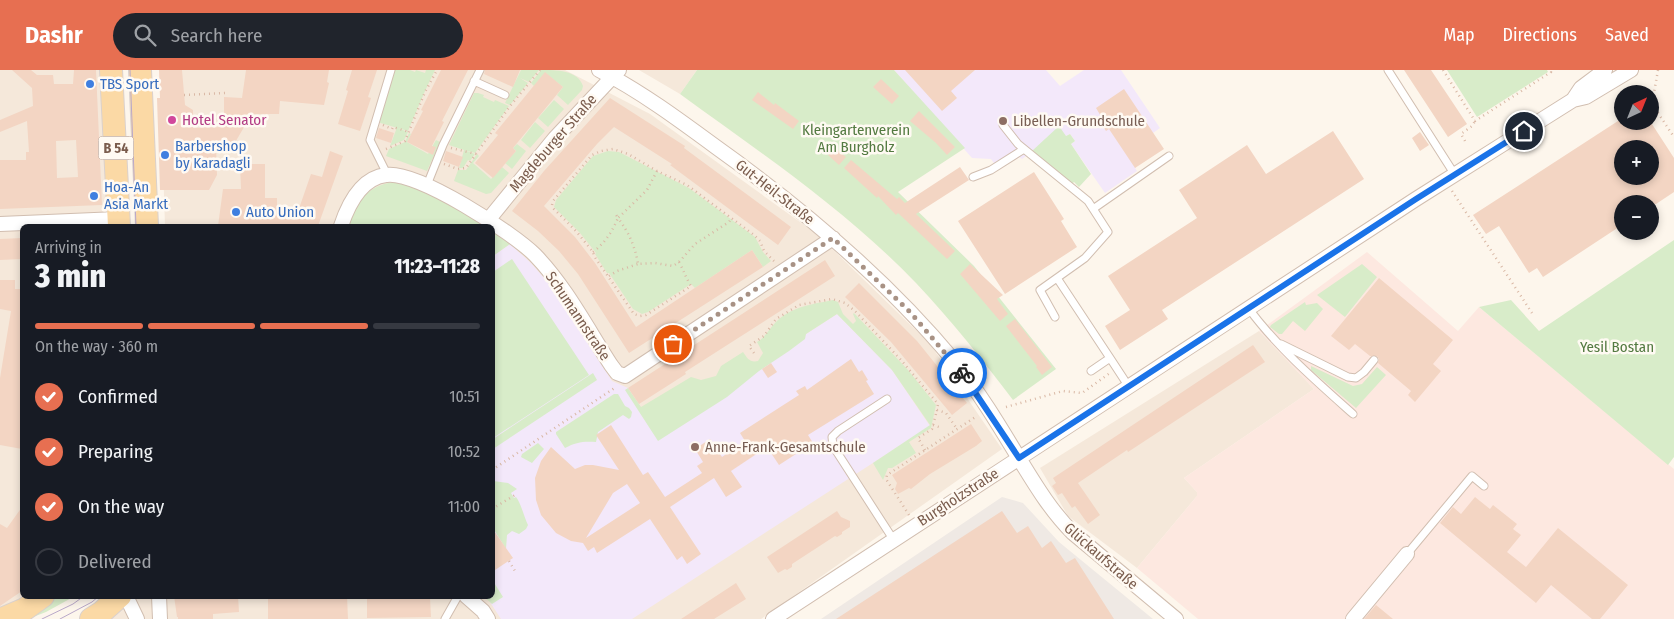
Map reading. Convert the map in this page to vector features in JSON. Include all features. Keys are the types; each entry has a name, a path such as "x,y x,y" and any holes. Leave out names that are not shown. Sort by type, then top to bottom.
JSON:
{"main road":[{"name":"B 54","path":"112,70 118,223"},
{"name":"B 54","path":"140,70 147,224"},
{"path":"2,619 25,609 39,599"},
{"path":"91,619 117,599"}],"street":[{"name":"Gut-Heil-Straße","path":"599,70 616,73 778,192 833,238 911,313 955,363 975,390 1019,458"},
{"name":"Burgholzstraße","path":"1573,100 1581,88 1605,70"},
{"name":"Burgholzstraße","path":"773,619 1450,178 1573,100 1586,97 1631,70"},
{"name":"Magdeburger Straße","path":"489,219 555,138 616,73"},
{"path":"342,224 357,192 373,179 387,174"},
{"name":"Schumannstraße","path":"387,174 403,176 426,185 489,219 534,255 562,286 617,373 625,376"},
{"path":"0,224 118,223"},
{"path":"625,376 833,238"},
{"name":"Glückaufstraße","path":"1019,458 1044,500 1063,523 1176,619"},
{"path":"1353,619 1407,554"},
{"path":"127,599 137,619"},
{"path":"159,599 160,619"},
{"path":"469,599 483,611 488,619"}],"lane":[{"path":"387,174 370,140 391,70"},
{"path":"426,185 480,70"},
{"path":"1388,70 1450,178"},
{"path":"474,81 505,95"},
{"path":"1003,125 1018,144 1088,201 1108,232 1085,258 1040,290 1055,317"},
{"path":"973,177 991,170 1024,149"},
{"path":"1093,209 1169,156"},
{"path":"1057,278 1129,387"},
{"path":"1249,308 1261,325 1299,365 1353,414"},
{"path":"1277,342 1348,377 1356,378 1374,360"},
{"path":"1091,371 1110,358"},
{"path":"887,399 838,431 832,437 833,446 893,540"},
{"path":"1407,554 1472,476 1484,486"},
{"path":"445,619 456,599"}],"path":[{"path":"379,152 405,141 436,70"},
{"path":"437,162 458,169 466,168 510,106 540,70"},
{"path":"1442,70 1475,121"},
{"path":"1465,141 1461,134 1472,126 1475,121 1551,72 1550,70"},
{"path":"1658,70 1652,104 1674,137"},
{"path":"184,95 226,93"},
{"path":"375,122 392,129 393,127 409,132"},
{"path":"446,146 476,154"},
{"path":"679,262 684,276 691,286 646,315 634,314 593,252 576,231 554,209 553,201 592,155 600,151 613,149 628,154 687,185 754,235 760,241 764,251 784,271"},
{"path":"593,252 604,244 618,218 647,191 658,171"},
{"path":"1450,178 1532,312"},
{"path":"614,213 628,233 635,249 638,264"},
{"path":"609,276 617,271 638,264 655,263 673,266 679,262 694,244 732,218"},
{"path":"754,353 749,346 764,336 776,319 800,305 832,299 845,303 901,360 938,404 932,430 918,438 925,450"},
{"path":"1006,408 1063,391 1082,393 1116,369"},
{"path":"495,468 614,390 625,376"},
{"path":"937,410 946,413 957,429"},
{"path":"916,525 886,479 891,472 975,417"},
{"path":"933,425 939,427"},
{"path":"495,507 515,495"},
{"path":"508,561 515,571"}],"shaded area":[{"path":"0,70 111,70 118,219 20,224 20,599 37,599 0,619"},
{"path":"160,70 565,70 650,114 818,235 930,344 1002,449 761,619 103,619 127,599 495,599 495,224 165,224"},
{"path":"639,70 697,70 680,94"},
{"path":"894,70 1046,70 1060,86 1084,70 1121,70 1160,128 1153,133 1135,168 1137,171 1105,193 1071,144 1075,141 1070,134 1022,159 1019,157 999,170 991,159 972,158"},
{"name":"Anne-Frank-Gesamtschule","path":"510,244 531,263 551,286 612,381 628,388 656,431 837,314 892,370 930,426 632,619 501,619 488,599 495,599 495,255"},
{"path":"1367,252 1458,331 1479,307 1674,469 1674,619 1198,619 1137,568 1197,496 1197,492 1184,478 1314,389 1259,331"},
{"path":"1259,331 1314,389 1184,478 1197,492 1197,496 1137,568 1068,516 1040,468"},
{"path":"1002,497 1023,503 1059,542 1153,619 821,619"}],"green space":[{"path":"393,70 410,70 415,72 416,70 425,73 426,70 435,70 408,131 377,122"},
{"path":"521,70 539,70 529,82 520,78 528,83 510,105 505,103"},
{"path":"541,70 560,71 571,74 580,81 583,86 582,90 568,105 557,95 563,87 545,73 534,86 531,83"},
{"name":"Kleingartenverein Am Burgholz","path":"697,70 894,70 965,148 898,192 974,266 1056,369 1013,400 942,311 889,256 802,183 680,94"},
{"path":"1447,70 1547,70 1548,72 1477,117"},
{"path":"474,93 484,95 483,97 494,102 495,100 509,106 475,153 449,145"},
{"path":"554,100 564,109 548,127 538,118"},
{"path":"535,122 545,131 530,148 521,140"},
{"path":"1059,126 1066,136 1070,134 1075,141 1071,144 1091,174 1079,187 1074,182 1072,184 1032,151"},
{"path":"395,127 408,132 404,140 390,146 396,130"},
{"path":"409,133 411,134 407,142 428,154 436,140 440,142 427,171 386,156 389,149 405,142"},
{"path":"517,144 526,151 512,169 505,163 516,151 513,148"},
{"path":"464,150 475,154 463,168 459,168"},
{"path":"608,151 619,152 689,188 755,237 763,252 771,261 763,267 752,250 695,288 691,284 648,312 642,314 633,309 609,273 607,273 596,253 580,233 554,207 556,200 593,156"},
{"path":"477,154 479,156 473,163 491,179 502,167 509,173 491,193 486,194 454,181 458,170 466,170"},
{"path":"393,182 408,184 471,216 482,224 350,224 355,209 364,196 376,187"},
{"path":"495,233 510,244 495,255"},
{"name":"Yesil Bostan","path":"1674,240 1674,457 1668,465 1479,307 1511,300 1539,331"},
{"path":"512,259 589,375 495,437 495,271"},
{"path":"1362,264 1377,277 1345,317 1317,295"},
{"path":"833,300 838,302 843,314 853,324 856,321 854,313 908,370 936,405 931,428 909,442 916,453 892,468 888,468 883,480 873,463 930,425 892,370 837,314 806,334 805,339 759,371 727,397 658,441 625,390 628,388 641,407 691,377 701,380 716,376 721,366 743,352 751,361 758,361 763,353 757,342 784,315 811,304"},
{"path":"1305,302 1306,305 1317,303 1323,309 1305,331 1293,321 1282,334 1279,334 1270,327 1271,325"},
{"path":"1311,366 1353,386 1362,384 1377,367 1386,375 1356,408 1311,370"},
{"path":"593,373 597,380 495,448 495,438"},
{"path":"614,394 618,394 625,406 632,412 631,417 629,419 623,415 598,432 596,442 580,442 565,448 556,432"},
{"path":"538,443 544,449 532,463 521,457 522,454"},
{"path":"495,481 508,483 517,489 511,493 518,500 528,525 519,534 512,531 507,535 506,549 495,531"},
{"path":"495,584 503,597 492,604 486,599 495,599"},
{"path":"51,599 70,599 28,619"}],"building":[{"path":"12,70 31,70 37,75 53,75 54,84 73,84 74,70 96,70 102,205 0,209 0,160 26,160 26,152 29,152 27,121 0,132 0,120 33,106 32,88","holes":["76,140 78,177 57,178 56,141"]},
{"path":"159,70 182,70 185,105 193,110 193,128 224,127 224,97 242,98 246,70 329,70 327,82 329,83 324,105 280,101 279,114 247,114 247,122 233,146 216,146 217,175 209,190 160,190 157,98 160,98"},
{"path":"352,70 377,70 368,97 371,98 360,131 338,124"},
{"path":"441,70 468,70 442,121 444,122 432,146 436,147 433,155 407,142"},
{"path":"485,70 520,70 513,87 484,74"},
{"path":"905,70 975,70 951,91 957,98 942,111"},
{"path":"1404,70 1431,70 1467,124 1448,137"},
{"path":"545,72 563,87 513,148 516,151 493,178 475,163 498,135 495,133"},
{"path":"881,79 899,96 892,104 873,87"},
{"path":"1124,89 1164,149 1135,168 1109,129 1106,131 1099,120 1102,118 1096,108"},
{"path":"758,92 799,121 793,129 752,100"},
{"path":"610,98 685,146 684,148 791,227 778,245 670,165 672,164 614,127 544,206 575,237 595,263 636,327 752,250 763,267 629,353 578,274 559,251 538,231 512,211 544,171"},
{"path":"919,111 955,147 947,155 910,121"},
{"path":"1614,124 1614,130 1656,130 1674,158 1674,192 1659,202 1659,195 1614,195 1614,230 1543,277 1537,268 1529,273 1499,226 1486,234 1473,215"},
{"path":"379,128 394,133 391,143 376,138"},
{"path":"1333,131 1364,179 1162,310 1168,319 1120,350 1105,326 1130,310 1108,276 1197,218 1179,190 1247,145 1266,174"},
{"path":"1420,132 1429,145 1420,151 1412,138"},
{"path":"835,148 846,157 839,165 828,155"},
{"path":"330,151 343,156 319,224 218,224 223,189 241,189 240,164 265,164 265,198 277,198 277,215 295,220 311,174 322,177"},
{"path":"446,151 463,157 459,167 443,161"},
{"path":"851,160 897,199 899,197 905,203 960,167 969,180 916,214 955,251 947,259 898,213 896,215 878,196 877,198 844,168"},
{"path":"1034,172 1064,219 1061,221 1077,247 1005,294 958,221"},
{"path":"20,238 20,259 0,260 0,239"},
{"path":"825,260 835,276 685,372 686,374 639,404 628,388"},
{"path":"970,264 1003,295 997,299 1008,314 1000,321 960,274"},
{"path":"1379,278 1453,340 1433,364 1441,371 1415,402 1408,395 1411,391 1378,363 1379,359 1377,356 1370,356 1355,344 1349,350 1331,336"},
{"path":"0,280 15,280 15,289 20,289 20,449 0,445 0,378 11,311 0,309"},
{"path":"859,283 917,341 967,403 952,415 891,342 845,297"},
{"path":"1015,319 1052,367 1042,375 1006,326"},
{"path":"1253,345 1265,362 1078,483 1100,515 1088,524 1075,506 1072,508 1062,493 1058,495 1052,486 1056,483 1053,478"},
{"path":"851,359 859,372 862,370 874,394 808,435 813,443 779,465 767,447 731,471 742,487 726,497 714,478 670,507 701,554 687,564 682,556 677,560 650,519 597,553 594,547 588,551 583,543 571,541 556,533 541,515 536,500 535,478 541,461 551,447 575,469 585,465 593,465 619,470 596,435 611,425 643,475 648,472 665,497 702,473 697,466 703,462 695,449 710,439 722,457 745,441 740,433 799,395 796,391 805,386 807,390","holes":["627,484 640,503 586,538 613,493"]},
{"path":"771,363 777,372 768,378 762,369"},
{"path":"971,424 982,441 930,474 911,489 909,488 898,494 895,489 897,483 892,475"},
{"path":"1475,497 1490,509 1493,505 1517,524 1513,529 1521,535 1507,552 1526,567 1558,528 1628,585 1600,619 1592,619 1551,585 1536,603 1440,523 1453,507 1461,514"},
{"path":"20,510 20,592 0,606 0,524 7,528"},
{"path":"837,511 841,517 850,521 850,527 842,532 842,534 837,537 835,536 792,564 792,567 778,573 767,557"},
{"path":"1002,511 1017,533 1028,526 1042,548 1051,541 1066,563 1075,558 1114,619 836,619"},
{"path":"495,532 513,558 495,570"},
{"path":"736,583 746,599 714,619 681,619"},
{"path":"174,599 238,599 239,612 213,614 213,619 178,619"},
{"path":"268,599 347,599 348,619 268,619"},
{"path":"367,599 430,599 431,617 367,618"},
{"path":"1376,605 1393,619 1364,619"}],"tram line":[{"path":"130,70 136,224"},
{"path":"42,619 80,599"},
{"path":"60,619 96,599"}],"way so far":[{"path":"673,344 833,238 911,313 962,373"}],"place":[{"name":"TBS Sport","path":"90,84"},
{"name":"Hotel Senator","path":"172,120"},
{"name":"Libellen-Grundschule","path":"1003,121"},
{"name":"Barbershop by Karadagli","path":"165,155"},
{"name":"Hoa-An Asia Markt","path":"94,196"},
{"name":"Auto Union","path":"236,212"},
{"name":"Anne-Frank-Gesamtschule","path":"695,447"}],"route":[{"path":"962,373 1019,458 1416,199 1524,131"}]}
